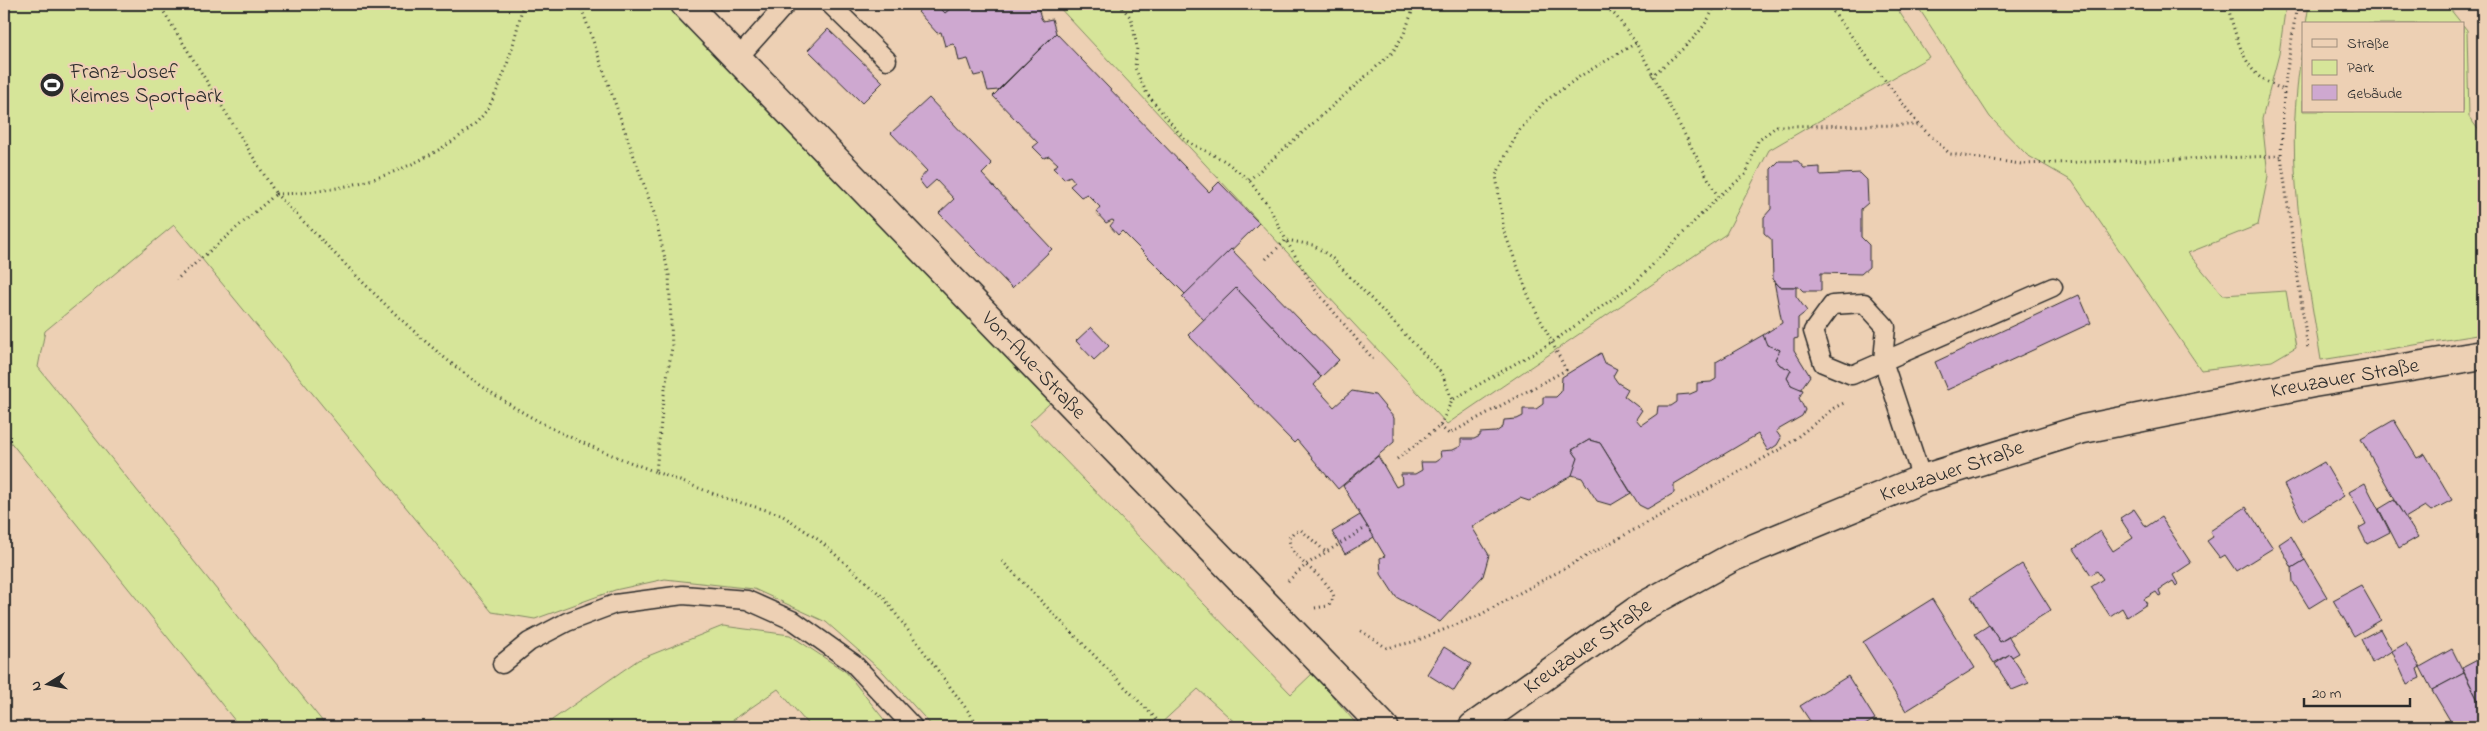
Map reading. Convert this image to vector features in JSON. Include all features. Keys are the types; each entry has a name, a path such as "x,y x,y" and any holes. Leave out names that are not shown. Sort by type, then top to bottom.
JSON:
{"main road":[{"name":"Von-Aue-Straße","path":"685,4 1384,727"},
{"name":"Kreuzauer Straße","path":"1474,727 1642,607 1732,557 1922,479 2083,429 2313,383 2483,355"}],"lane":[{"path":"737,59 786,4"},
{"path":"830,4 887,60"},
{"path":"1922,479 1883,361 1886,327 1864,303 1832,305 1813,332 1822,363 1852,375 1883,361 2054,287"},
{"path":"502,664 529,642 560,626 615,604 683,596 747,600 794,621 853,663 913,727"}],"path":[{"path":"159,4 276,194 438,352 505,402 575,441 728,499 780,514 819,540 884,598 980,727"},
{"path":"176,280 276,194 308,194 383,178 417,163 465,133 487,109 504,72 522,4"},
{"path":"580,4 654,214 669,275 672,347 663,401 656,472"},
{"path":"1119,4 1131,18 1136,47 1135,68 1147,94 1185,140 1225,161 1249,180 1269,207 1314,288 1373,360"},
{"path":"1249,180 1392,53 1404,34 1414,4"},
{"path":"1603,4 1616,16 1636,43 1718,197"},
{"path":"1652,76 1683,48 1712,14 1715,4"},
{"path":"1827,4 1919,125 1950,154 2021,164 2281,156"},
{"path":"2228,4 2243,51 2253,69 2262,79 2284,90"},
{"path":"2297,4 2284,90 2281,156 2313,383"},
{"path":"1440,426 1449,434 1566,370 1529,297 1504,231 1496,175 1518,132 1544,102 1582,75 1636,43"},
{"path":"1397,459 1440,426 1452,400 1551,343 1636,282 1718,197 1746,174 1758,141 1777,126 1919,125"},
{"path":"1266,259 1286,240"},
{"path":"1286,240 1313,245 1331,257 1442,373 1452,400"},
{"path":"1361,630 1387,648 1413,642 1478,616 1786,446 1834,408 1854,398 1892,390"},
{"path":"1291,578 1307,564 1367,526"},
{"path":"1312,607 1328,606 1334,597 1331,587 1289,545 1289,538 1293,533 1301,530 1326,552"},
{"path":"1002,561 1164,727"},
{"path":"1288,582 1291,586"}],"green space":[{"path":"4,4 668,4 1050,403 1029,423 1291,694 1313,673 1359,727 1240,727 1198,689 1157,727 933,727 884,673 826,622 754,589 665,579 615,590 535,619 492,612 174,225 45,331 38,367 327,727 240,727 4,434"},
{"path":"1056,4 1894,4 1929,57 1769,150 1726,234 1447,424"},
{"path":"1916,4 2286,4 2279,54 2262,119 2268,176 2258,225 2188,253 2223,295 2286,291 2296,347 2272,361 2201,370 2072,181 2027,155 1990,117"},
{"path":"2309,4 2446,4 2460,22 2306,22"},
{"path":"2464,26 2467,30 2469,117 2483,136 2483,334 2321,360 2300,225 2297,191 2295,124 2302,51 2302,112 2464,112"},
{"path":"723,626 790,635 846,672 890,727 810,727 778,689 723,727 542,727 638,660"}],"building":[{"path":"926,4 936,4 945,13 955,4 1027,4 1029,6 1037,4 1043,21 1052,19 1056,33 998,90 988,91 983,74 974,76 968,59 959,61 956,47 953,44 945,46 941,32 937,33 918,12"},
{"path":"936,4 951,4 953,6 945,13"},
{"path":"828,29 883,82 862,103 808,50"},
{"path":"1056,33 1209,192 1219,182 1259,223 1186,295 1122,231 1118,235 1110,226 1114,221 1106,223 1096,212 1100,207 1087,194 1081,197 1070,186 1075,182 1070,176 1064,179 1053,168 1058,164 1049,156 1044,158 1033,147 1038,143 993,96"},
{"path":"929,98 992,164 982,174 1052,249 1012,288 939,213 954,199 936,180 926,189 919,180 927,171 891,133"},
{"path":"1779,161 1798,161 1804,168 1820,167 1820,175 1860,173 1867,180 1868,203 1861,209 1861,237 1869,245 1869,267 1861,274 1821,273 1821,291 1803,291 1799,287 1780,287 1773,279 1772,240 1764,233 1764,217 1771,209 1771,169"},
{"path":"1231,249 1339,360 1321,377 1236,288 1204,320 1182,297"},
{"path":"1774,281 1780,287 1796,287 1796,296 1807,311 1798,318 1798,338 1794,339 1794,350 1810,376 1800,390 1791,385 1787,378 1791,370 1780,365 1775,359 1780,350 1767,345 1763,338 1763,335 1782,323"},
{"path":"1236,288 1321,377 1314,385 1334,407 1352,391 1375,395 1394,418 1394,442 1338,489 1297,440 1294,443 1188,335"},
{"path":"2079,295 2091,323 1947,390 1935,362"},
{"path":"1091,327 1109,346 1094,360 1076,341"},
{"path":"1763,335 1767,345 1780,350 1775,359 1780,365 1791,370 1787,378 1791,385 1803,390 1799,398 1805,410 1802,416 1776,431 1781,438 1777,445 1768,451 1758,434 1674,484 1674,493 1647,509 1639,505 1600,443 1589,440 1572,450 1578,458 1574,474 1529,501 1520,498 1472,527 1489,555 1483,576 1440,622 1396,597 1381,574 1380,558 1385,556 1343,486 1378,456 1396,487 1402,484 1401,474 1415,474 1422,470 1421,462 1435,462 1441,458 1440,451 1453,450 1461,446 1461,439 1474,439 1480,436 1480,433 1496,432 1503,427 1504,420 1517,419 1523,416 1523,409 1536,409 1543,404 1543,397 1556,397 1561,392 1562,377 1601,353 1605,363 1617,369 1613,376 1618,383 1628,389 1624,396 1642,410 1636,419 1641,425 1657,414 1658,406 1671,406 1677,402 1677,395 1690,394 1697,391 1697,383 1711,382 1716,379 1716,362"},
{"path":"2394,420 2417,458 2425,454 2452,500 2431,511 2425,506 2405,518 2361,439"},
{"path":"1589,440 1600,443 1631,493 1611,505 1597,501 1582,478 1572,475 1578,458 1572,450"},
{"path":"2324,462 2344,496 2303,521 2284,485"},
{"path":"2365,483 2390,532 2367,544 2359,528 2366,524 2349,492"},
{"path":"2394,500 2418,537 2399,548 2379,509"},
{"path":"2246,507 2273,548 2236,571 2225,555 2220,558 2207,541 2213,537 2210,531"},
{"path":"2134,509 2146,527 2161,517 2191,563 2173,575 2178,584 2176,586 2173,581 2159,590 2161,595 2159,596 2156,592 2144,599 2147,604 2127,617 2122,608 2110,616 2091,587 2103,579 2097,571 2091,575 2074,549 2100,531 2113,551 2133,538 2120,518"},
{"path":"1360,515 1374,537 1345,554 1332,532"},
{"path":"2291,536 2305,560 2292,568 2279,544"},
{"path":"2305,560 2327,597 2309,608 2293,582 2292,568"},
{"path":"2022,564 2051,610 2000,642 1971,597"},
{"path":"2361,585 2381,620 2354,636 2333,600"},
{"path":"1932,599 1975,668 1906,711 1863,642"},
{"path":"1989,625 2000,642 2009,637 2019,653 2012,657 2010,654 1994,663 1975,634"},
{"path":"2380,629 2392,651 2372,663 2361,639"},
{"path":"2406,643 2420,667 2417,669 2420,678 2407,684 2392,651"},
{"path":"1444,647 1471,664 1454,691 1427,674"},
{"path":"2452,649 2464,673 2432,690 2420,667"},
{"path":"2010,654 2029,683 2012,690 1995,664"},
{"path":"2483,657 2483,700 2479,702 2462,668"},
{"path":"2464,673 2483,710 2483,718 2466,727 2454,727 2432,690"},
{"path":"1848,676 1875,719 1862,727 1814,727 1800,706"}],"place":[{"name":"Franz-Josef Keimes Sportpark","path":"52,85"}]}
